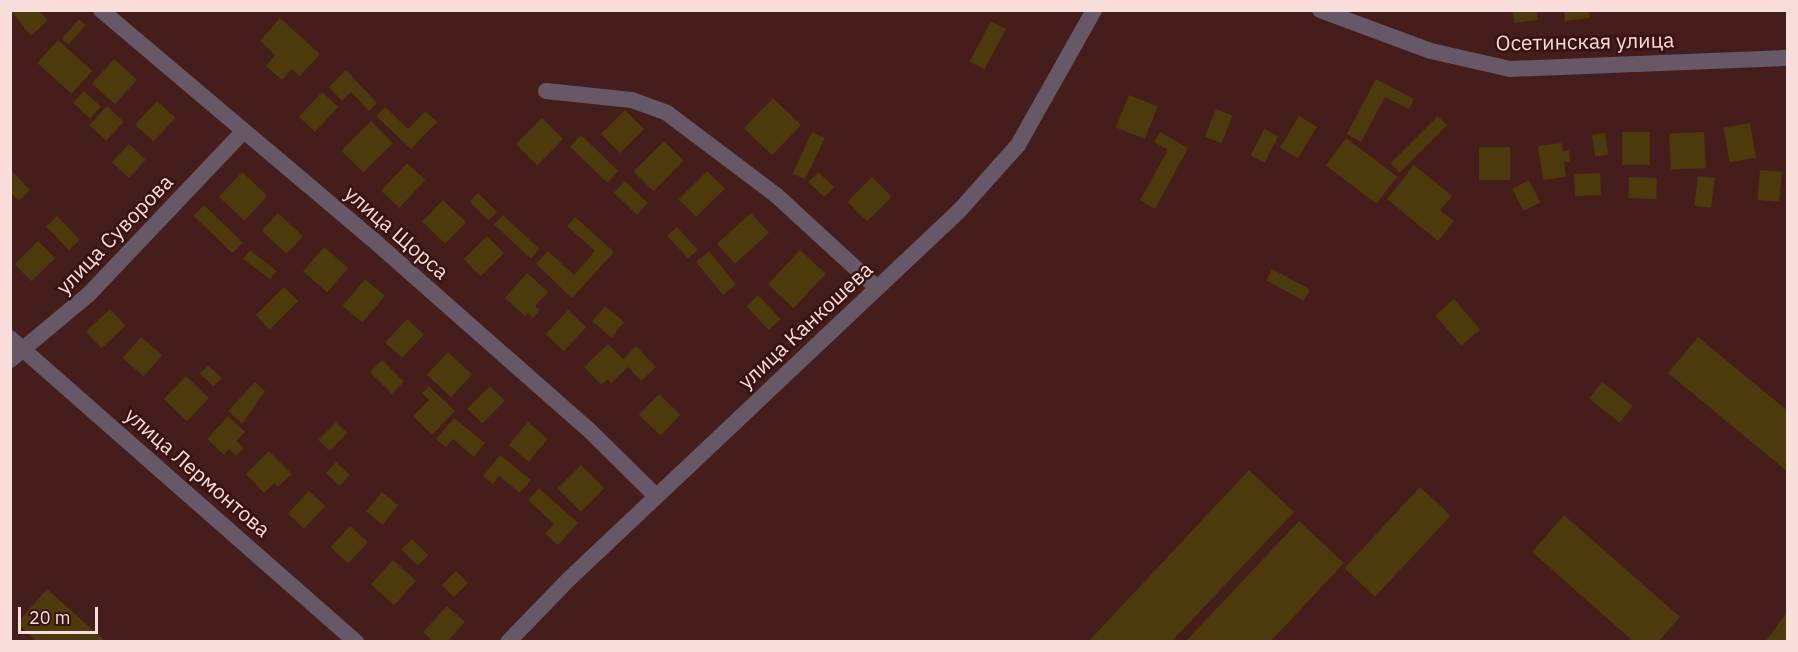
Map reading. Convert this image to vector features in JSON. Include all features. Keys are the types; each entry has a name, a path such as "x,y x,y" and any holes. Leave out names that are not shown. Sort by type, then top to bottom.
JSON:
{"street":[{"name":"улица Щорса","path":"101,10 501,352 657,496"},
{"name":"улица Канкошева","path":"508,642 657,496 958,211 1018,145 1094,10"},
{"name":"Осетинская улица","path":"1320,10 1431,51 1510,69 1788,58"},
{"path":"546,91 632,100 667,113 776,195 877,288"},
{"name":"улица Суворова","path":"17,355 90,293 243,132"},
{"name":"улица Лермонтова","path":"10,338 17,355 356,642"}],"building":[{"path":"10,10 38,10 48,20 31,36"},
{"path":"1512,10 1537,10 1538,20 1514,23"},
{"path":"1564,10 1589,10 1590,18 1565,21"},
{"path":"280,18 320,54 300,76 292,69 282,80 266,66 275,55 260,41"},
{"path":"79,19 86,25 69,45 62,39"},
{"path":"991,21 1006,29 984,70 969,62"},
{"path":"58,40 92,71 71,94 37,63"},
{"path":"114,59 137,80 115,104 92,84"},
{"path":"346,70 377,103 369,111 351,92 342,101 329,87"},
{"path":"1376,79 1414,99 1409,109 1385,97 1361,142 1347,134"},
{"path":"84,91 101,107 90,118 73,103"},
{"path":"322,92 338,107 315,132 299,117"},
{"path":"1129,95 1158,107 1145,139 1116,127"},
{"path":"773,98 801,125 772,155 744,128"},
{"path":"157,101 175,118 153,141 135,124"},
{"path":"107,106 124,122 106,141 89,125"},
{"path":"385,107 408,129 425,111 437,122 411,149 376,116"},
{"path":"1216,109 1233,116 1221,144 1205,137"},
{"path":"625,110 644,129 620,153 601,134"},
{"path":"1299,116 1317,127 1298,159 1280,148"},
{"path":"1438,116 1447,125 1400,173 1391,163"},
{"path":"542,118 563,139 537,165 516,144"},
{"path":"371,121 393,143 363,173 341,151"},
{"path":"1750,123 1756,157 1729,162 1723,128"},
{"path":"1264,129 1278,136 1265,163 1250,156"},
{"path":"812,132 825,138 805,180 793,174"},
{"path":"1160,132 1188,148 1155,209 1140,200 1168,150 1154,142"},
{"path":"1622,132 1650,132 1650,165 1622,165"},
{"path":"1704,132 1706,168 1671,170 1669,134"},
{"path":"1605,133 1608,155 1595,157 1592,135"},
{"path":"581,135 618,171 607,183 570,147"},
{"path":"1346,138 1397,177 1377,204 1326,165"},
{"path":"664,141 684,161 653,191 634,171"},
{"path":"1562,143 1563,151 1569,150 1570,162 1564,162 1566,177 1543,180 1538,146"},
{"path":"129,144 146,160 129,178 112,162"},
{"path":"1479,147 1510,147 1510,180 1479,180"},
{"path":"407,163 425,180 399,208 381,191"},
{"path":"1414,165 1452,196 1440,210 1454,221 1438,241 1387,199"},
{"path":"10,169 30,190 19,201 10,192"},
{"path":"1760,170 1782,172 1779,202 1757,200"},
{"path":"707,171 725,189 696,217 679,199"},
{"path":"242,172 268,196 244,221 219,197"},
{"path":"818,172 834,187 825,197 808,182"},
{"path":"1600,173 1601,195 1575,196 1574,174"},
{"path":"1698,176 1715,178 1711,208 1694,206"},
{"path":"872,177 892,197 867,222 847,202"},
{"path":"1629,177 1657,178 1656,199 1628,198"},
{"path":"1529,180 1540,202 1523,211 1512,189"},
{"path":"625,181 648,203 637,215 614,193"},
{"path":"478,193 497,212 489,221 470,201"},
{"path":"443,200 466,222 445,244 422,222"},
{"path":"204,205 243,243 232,253 194,216"},
{"path":"278,213 303,236 286,254 262,231"},
{"path":"751,213 769,233 735,264 717,244"},
{"path":"503,215 540,249 531,259 494,225"},
{"path":"57,216 80,240 69,250 46,226"},
{"path":"575,217 614,252 572,298 536,264 548,251 574,275 595,251 567,226"},
{"path":"677,227 698,250 688,259 667,236"},
{"path":"487,236 504,253 481,276 464,259"},
{"path":"38,241 55,258 32,281 15,264"},
{"path":"324,247 348,268 327,292 303,271"},
{"path":"250,250 277,271 270,280 243,259"},
{"path":"800,250 826,274 794,308 768,284"},
{"path":"709,251 736,284 723,295 696,262"},
{"path":"1272,269 1310,289 1304,301 1266,280"},
{"path":"527,273 548,292 535,306 540,310 533,318 528,313 525,316 505,298"},
{"path":"365,279 385,296 362,323 343,306"},
{"path":"284,287 298,301 270,329 256,315"},
{"path":"758,295 781,319 769,330 746,306"},
{"path":"1454,299 1480,329 1461,346 1435,315"},
{"path":"605,306 624,322 611,337 592,321"},
{"path":"110,309 126,326 102,348 86,332"},
{"path":"568,310 586,327 564,351 545,334"},
{"path":"407,319 424,335 402,358 385,342"},
{"path":"141,337 162,355 144,377 123,358"},
{"path":"1698,337 1788,411 1788,472 1668,373"},
{"path":"608,344 623,359 636,346 656,367 641,381 628,367 611,383 608,379 601,385 584,367"},
{"path":"448,352 472,375 451,397 427,375"},
{"path":"382,360 404,382 392,394 370,372"},
{"path":"208,365 222,378 214,387 200,374"},
{"path":"186,376 209,398 187,421 164,399"},
{"path":"255,382 265,391 242,424 228,411"},
{"path":"1602,382 1633,406 1620,423 1589,399"},
{"path":"429,386 455,411 432,435 413,416 429,400 422,393"},
{"path":"490,386 505,401 482,423 467,409"},
{"path":"659,394 681,415 660,436 639,415"},
{"path":"228,416 245,432 236,441 244,448 236,456 229,449 224,455 207,439"},
{"path":"454,418 485,443 474,457 453,439 446,447 436,439"},
{"path":"336,422 347,433 330,451 318,440"},
{"path":"528,422 548,439 529,462 509,445"},
{"path":"269,451 292,474 278,487 274,483 264,493 246,474"},
{"path":"500,455 531,480 520,493 499,476 493,484 483,476"},
{"path":"336,462 350,475 340,486 326,473"},
{"path":"581,465 604,488 581,512 558,488"},
{"path":"1249,470 1294,512 1171,642 1088,642"},
{"path":"1420,487 1451,516 1375,597 1344,568"},
{"path":"539,488 578,523 558,545 545,534 554,524 528,500"},
{"path":"309,491 325,506 304,529 288,514"},
{"path":"382,492 398,505 383,525 366,511"},
{"path":"1564,515 1680,617 1658,642 1634,642 1532,552"},
{"path":"1299,521 1344,563 1270,642 1185,642"},
{"path":"350,526 368,542 348,564 331,548"},
{"path":"412,539 428,555 418,566 401,550"},
{"path":"393,560 416,581 394,605 371,585"},
{"path":"456,571 468,583 454,597 442,585"},
{"path":"47,589 106,642 38,642 17,623"},
{"path":"447,606 465,622 447,642 434,642 423,632"},
{"path":"1788,611 1788,642 1765,642"}]}
